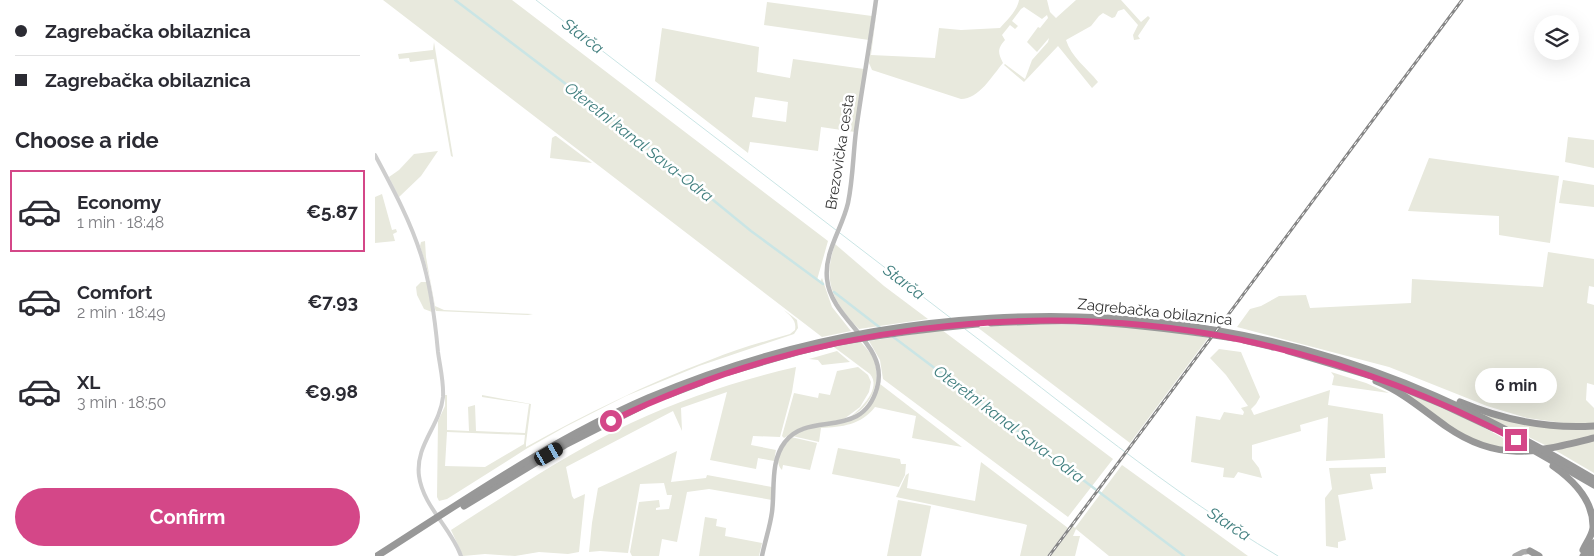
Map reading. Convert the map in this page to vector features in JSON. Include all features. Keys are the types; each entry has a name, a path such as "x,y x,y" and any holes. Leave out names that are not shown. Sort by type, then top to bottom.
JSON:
{"highway":[{"name":"Zagrebačka obilaznica","path":"377,556 546,449 621,410 682,384 718,371 814,346 984,321 1043,315 1108,317 1195,327 1256,338 1317,354 1363,368 1465,409 1535,444 1594,479"},
{"name":"Zagrebačka obilaznica","path":"984,321 1074,321 1165,328 1241,340 1353,370 1444,405 1521,444 1594,485"},
{"name":"Zagrebačka obilaznica","path":"385,556 569,442 623,415 719,375 814,346"},
{"path":"1353,370 1359,375 1386,385 1405,396 1464,438 1495,450 1513,452 1537,451 1594,438"},
{"path":"1403,383 1411,382 1487,413 1511,419 1549,425 1594,426"},
{"path":"1553,455 1557,455 1594,474"},
{"path":"1542,456 1576,484 1591,506 1594,520 1593,531 1583,553"},
{"path":"1583,553 1594,538"},
{"path":"1578,556 1594,543"},
{"path":"1530,551 1539,556"},
{"path":"1591,556 1594,552"}],"main road":[{"name":"Brezovička cesta","path":"761,556 771,517 777,459 782,445 792,435 804,428 840,423 856,417 870,404 877,388 879,371 875,357 869,346 839,310 829,288 827,268 835,236 847,205 875,0"},
{"path":"1515,556 1530,551"}],"street":[{"path":"375,155 419,248 425,270 434,312 443,397 438,414 423,445 418,467 422,487 461,556"}],"shaded area":[{"path":"383,0 512,0 828,241 817,280 820,282 822,278 832,307 851,331 822,337"},
{"path":"878,0 871,55 935,58 939,28 961,30 1000,28 1014,12 1019,0 1047,0 1050,12 1056,18 1076,0 1121,0 1141,22 1148,16 1150,18 1138,36 1140,39 1134,40 1133,35 1138,25 1124,9 1118,11 1115,17 1112,18 1103,13 1091,26 1066,40 1075,57 1098,82 1092,88 1058,46 1024,82 1004,65 1025,79 1032,60 1048,42 1049,38 1037,52 1027,42 1038,27 1040,28 1048,18 1047,15 1042,19 1024,7 1012,21 1018,26 1015,29 1010,25 1002,35 1005,40 999,51 1003,63 979,91 968,98 961,99 872,70 869,63"},
{"path":"767,2 872,16 869,40 764,25"},
{"path":"662,28 759,47 757,72 790,78 793,59 864,69 855,132 821,127 818,151 750,142 748,153 655,81","holes":["755,97 788,102 786,122 752,117"]},
{"path":"434,42 453,157 451,156 434,59 410,62 409,58 399,59 398,54 433,50"},
{"path":"555,136 592,163 550,158 552,138"},
{"path":"1568,137 1594,140 1594,168 1565,162"},
{"path":"438,151 421,176 399,197 389,177 399,170 414,154"},
{"path":"1429,158 1559,176 1550,243 1499,235 1499,216 1408,211"},
{"path":"1563,180 1594,185 1594,207 1559,203"},
{"path":"382,194 392,230 396,229 397,232 393,234 395,241 375,243 375,197"},
{"path":"425,241 435,306 444,310 533,314 436,311 435,309 429,275 420,246 421,242"},
{"path":"835,244 884,286 928,319 859,329 842,310 832,291 830,270"},
{"path":"1548,252 1594,259 1594,287 1589,286 1587,303 1594,305 1594,385 1587,383 1586,400 1594,408 1594,423 1570,424 1527,418 1487,406 1389,367 1237,327 1250,309 1261,306 1279,296 1306,295 1310,308 1411,303 1412,279 1543,287"},
{"path":"421,282 427,282 432,312 424,309 417,295 416,287"},
{"path":"784,310 797,320 798,328 794,334 699,366 626,396 565,427 526,449 447,499 439,501 437,497 438,421 445,406 445,395 447,395 447,430 469,431 468,407 475,405 476,431 525,433 529,404 482,397 482,395 531,404 526,447 639,389 730,352 790,334 795,330 795,324 793,318","holes":["447,432 525,435 524,444 485,467 445,466"]},
{"path":"1035,324 1116,326 1169,331 1208,338 1130,443 977,327"},
{"path":"942,330 1113,459 1068,517 883,379 880,360 869,341"},
{"path":"860,341 873,358 877,377 873,393 869,400 864,407 850,417 869,398 872,392 873,380 870,374 834,347"},
{"path":"1219,349 1241,352 1260,397 1251,409 1254,415 1330,390 1328,405 1383,414 1385,458 1326,461 1328,417 1300,425 1301,431 1252,445 1252,459 1259,468 1262,478 1238,472 1234,478 1223,477 1224,468 1191,462 1196,416 1220,420 1224,412 1243,415 1244,412 1241,408 1248,406 1226,375 1210,358"},
{"path":"837,351 850,362 822,365 818,360 809,359"},
{"path":"796,367 792,392 780,437 753,436 751,445 776,450 774,461 758,458 756,469 710,460 727,392 681,408 682,431 673,411 566,467 574,499 585,494 579,552 568,554 539,552 515,556 485,554 463,556 451,530 584,447 631,423 691,398 733,384"},
{"path":"858,367 868,375 871,382 869,392 860,407 844,419 802,427 784,438 782,436 794,393 818,398 819,393 830,395 837,371"},
{"path":"1331,372 1366,383 1389,393 1332,385 1334,376"},
{"path":"880,384 962,447 912,438 916,416 875,407 864,418 851,424 821,428 819,442 792,436 806,430 855,419 865,412 873,401"},
{"path":"1401,390 1468,419 1525,450 1495,448 1460,433"},
{"path":"1473,410 1509,420 1594,427 1594,436 1549,447"},
{"path":"791,437 817,443 810,470 783,465 782,470 779,466 778,462 781,453"},
{"path":"1594,439 1594,473 1553,449"},
{"path":"838,448 900,459 901,464 906,464 905,475 899,487 832,474"},
{"path":"677,451 671,482 706,478 707,475 772,487 772,500 709,489 687,492 677,542 662,539 659,556 632,556 630,552 639,502 659,500 660,507 656,508 656,510 669,509 672,495 667,495 664,483 640,484 628,553 589,552 598,488"},
{"path":"981,462 1068,528 1047,556 1020,556 1027,525 896,497 906,475 909,473 907,488 975,501"},
{"path":"1122,465 1248,556 1109,556 1076,529 1073,536 1080,536 1075,556 1051,556 1073,526 1075,528"},
{"path":"1386,467 1386,473 1370,474 1373,489 1338,495 1346,540 1338,542 1338,548 1326,546 1325,498 1332,489 1329,468"},
{"path":"898,500 931,506 921,556 887,556"},
{"path":"705,517 717,519 716,526 726,528 725,536 762,543 759,556 699,556"}],"waterway":[{"name":"Oteretni kanal Sava-Odra","path":"455,0 641,141 751,231 823,284"},
{"name":"Starča","path":"536,0 952,319"},
{"name":"Oteretni kanal Sava-Odra","path":"834,292 883,330"},
{"name":"Starča","path":"965,329 1157,476 1278,556"},
{"name":"Oteretni kanal Sava-Odra","path":"892,336 1184,556"}],"railway":[{"path":"1049,556 1462,0"}],"route":[{"path":"611,421 648,403 719,375 833,344 936,328 1043,320 1165,328 1241,340 1271,347 1388,382 1444,405 1516,440"}]}
